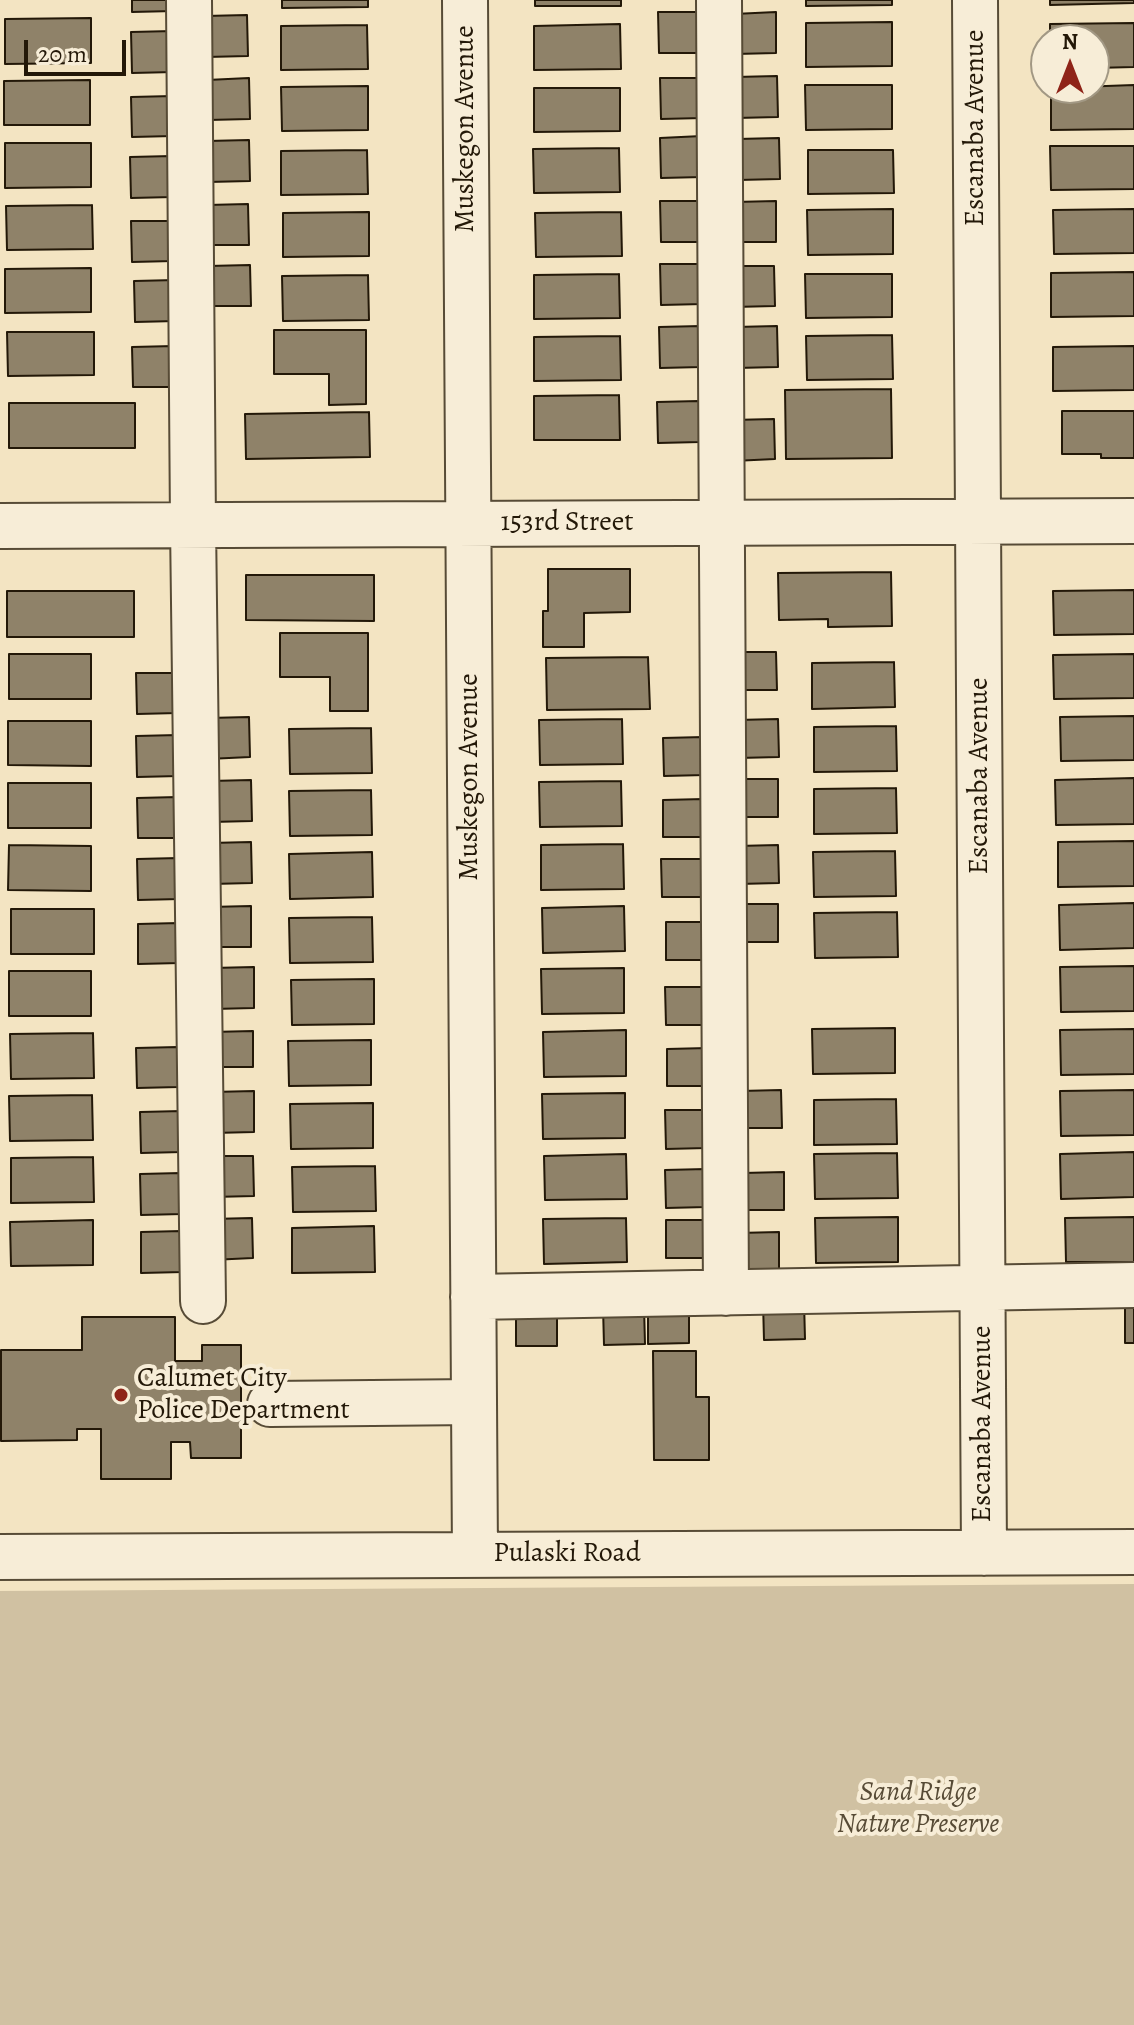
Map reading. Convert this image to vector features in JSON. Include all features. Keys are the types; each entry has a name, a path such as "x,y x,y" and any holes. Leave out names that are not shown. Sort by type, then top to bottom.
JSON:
{"street":[{"path":"189,0 203,1301"},
{"name":"Muskegon Avenue","path":"465,0 475,1554"},
{"path":"719,0 726,1293"},
{"name":"Escanaba Avenue","path":"975,0 984,1553"},
{"name":"153rd Street","path":"0,526 1134,521"},
{"path":"473,1297 1134,1285"},
{"path":"270,1404 474,1402"},
{"name":"Pulaski Road","path":"0,1557 1134,1552"}],"green space":[{"name":"Sand Ridge Nature Preserve","path":"1134,1584 1134,2025 0,2025 0,1591"}],"building":[{"path":"132,0 174,0 174,11 132,12"},
{"path":"282,0 368,0 368,7 282,8"},
{"path":"535,0 621,0 621,6 535,6"},
{"path":"806,0 892,0 892,5 806,6"},
{"path":"1050,0 1134,0 1134,3 1050,5"},
{"path":"658,12 700,12 701,53 659,53"},
{"path":"776,12 776,53 735,54 734,14"},
{"path":"247,15 248,56 206,57 205,16"},
{"path":"91,18 91,63 5,64 5,19"},
{"path":"892,22 892,66 806,67 806,23"},
{"path":"1134,23 1134,67 1110,68 1110,24 1050,24"},
{"path":"620,24 621,69 534,70 534,26"},
{"path":"367,25 368,69 281,70 281,26"},
{"path":"173,31 174,72 132,73 131,32"},
{"path":"777,76 778,117 736,118 735,77"},
{"path":"249,78 250,119 208,120 207,80"},
{"path":"660,78 702,78 703,118 661,119"},
{"path":"90,80 90,125 4,125 4,81"},
{"path":"805,85 892,85 892,129 806,130"},
{"path":"1134,85 1134,129 1051,130 1051,104 1110,104 1110,86"},
{"path":"368,86 368,130 282,131 281,87"},
{"path":"534,88 620,88 620,131 534,132"},
{"path":"173,96 173,136 132,137 131,97"},
{"path":"702,136 703,177 661,178 660,138"},
{"path":"779,138 780,179 738,180 737,139"},
{"path":"249,140 250,181 208,182 207,141"},
{"path":"5,143 91,143 91,187 5,188"},
{"path":"1050,146 1134,146 1134,189 1051,190"},
{"path":"619,148 620,192 534,193 533,149"},
{"path":"367,150 368,194 281,195 281,151"},
{"path":"808,150 893,150 894,193 808,194"},
{"path":"172,156 173,197 131,198 130,157"},
{"path":"660,201 702,201 703,242 661,242"},
{"path":"776,201 776,242 735,242 734,202"},
{"path":"248,204 249,245 208,245 207,205"},
{"path":"92,205 93,249 7,250 6,206"},
{"path":"893,209 893,254 808,255 807,210"},
{"path":"1134,209 1134,253 1054,254 1053,210"},
{"path":"369,212 369,256 283,257 283,213"},
{"path":"621,212 622,256 536,257 535,213"},
{"path":"131,221 173,221 173,261 132,262"},
{"path":"660,264 702,264 703,304 661,305"},
{"path":"250,265 251,306 209,306 208,266"},
{"path":"732,266 774,266 775,306 733,307"},
{"path":"91,268 91,312 5,313 5,269"},
{"path":"1134,272 1134,316 1051,317 1051,273"},
{"path":"619,274 620,318 534,319 534,275"},
{"path":"805,274 892,274 892,317 806,318"},
{"path":"368,275 369,320 283,321 282,276"},
{"path":"176,280 176,321 135,322 134,281"},
{"path":"701,326 702,367 660,368 659,327"},
{"path":"777,326 778,367 736,368 735,327"},
{"path":"274,330 366,330 366,404 329,405 329,374 274,374"},
{"path":"7,332 94,332 94,375 8,376"},
{"path":"892,335 893,379 807,380 806,336"},
{"path":"620,336 621,380 534,381 534,337"},
{"path":"174,346 175,387 133,387 132,347"},
{"path":"1134,346 1134,390 1053,391 1053,347"},
{"path":"891,389 892,458 786,459 785,390"},
{"path":"619,395 620,440 534,440 534,396"},
{"path":"699,401 700,442 658,443 657,402"},
{"path":"9,403 135,403 135,448 9,448"},
{"path":"1062,411 1134,411 1134,458 1062,454"},
{"path":"369,412 370,457 246,459 245,414"},
{"path":"774,419 775,459 733,461 732,420"},
{"path":"548,569 630,569 630,612 584,613 584,647 543,647 543,611 548,611"},
{"path":"891,572 892,626 828,627 828,619 779,620 778,573"},
{"path":"246,575 374,575 374,621 246,620"},
{"path":"1134,590 1134,634 1054,635 1053,591"},
{"path":"7,591 134,591 134,637 7,637"},
{"path":"280,633 368,633 368,711 330,711 330,677 280,677"},
{"path":"735,652 776,652 777,690 736,690"},
{"path":"9,654 91,654 91,699 9,699"},
{"path":"1134,654 1134,698 1054,699 1053,655"},
{"path":"648,657 650,709 547,710 546,658"},
{"path":"894,662 895,707 812,709 812,663"},
{"path":"136,673 178,673 178,713 137,714"},
{"path":"1134,716 1134,760 1061,761 1060,717"},
{"path":"249,717 250,757 208,759 208,718"},
{"path":"622,719 623,764 540,765 539,720"},
{"path":"778,719 779,757 738,758 737,720"},
{"path":"8,721 91,721 91,766 8,765"},
{"path":"896,726 897,771 814,772 814,727"},
{"path":"371,728 372,773 290,774 289,729"},
{"path":"178,735 179,776 137,777 136,736"},
{"path":"704,737 705,775 664,776 663,738"},
{"path":"1134,778 1134,824 1056,825 1055,780"},
{"path":"737,779 778,779 778,817 737,817"},
{"path":"251,780 252,821 211,822 210,781"},
{"path":"621,781 622,826 540,827 539,782"},
{"path":"8,783 91,783 91,828 8,828"},
{"path":"896,788 897,833 814,834 814,789"},
{"path":"371,790 372,835 290,836 289,791"},
{"path":"178,797 179,838 138,838 137,798"},
{"path":"704,799 705,837 663,837 663,800"},
{"path":"1134,841 1134,886 1058,887 1058,842"},
{"path":"251,842 252,883 211,884 210,843"},
{"path":"623,844 624,889 541,890 541,845"},
{"path":"9,845 91,846 91,891 8,890"},
{"path":"778,845 779,883 738,884 737,846"},
{"path":"895,851 896,896 814,897 813,852"},
{"path":"372,852 373,897 290,899 289,854"},
{"path":"179,858 180,899 138,900 137,859"},
{"path":"661,859 702,859 703,897 662,897"},
{"path":"1134,903 1134,948 1060,950 1059,905"},
{"path":"737,904 778,904 778,942 737,942"},
{"path":"251,906 251,947 210,947 209,907"},
{"path":"624,906 625,951 543,953 542,908"},
{"path":"11,909 94,909 94,954 11,954"},
{"path":"897,912 898,957 815,958 814,913"},
{"path":"372,917 373,962 290,963 289,918"},
{"path":"666,922 707,922 707,960 666,960"},
{"path":"179,923 180,963 138,964 138,924"},
{"path":"1134,966 1134,1011 1061,1012 1060,967"},
{"path":"254,967 254,1008 213,1009 212,968"},
{"path":"624,968 624,1013 542,1014 541,969"},
{"path":"9,971 91,971 91,1016 9,1016"},
{"path":"374,979 374,1024 292,1025 291,980"},
{"path":"665,987 706,987 707,1025 666,1025"},
{"path":"895,1028 895,1073 813,1074 812,1029"},
{"path":"1134,1029 1134,1074 1061,1075 1060,1030"},
{"path":"626,1030 626,1076 544,1077 543,1032"},
{"path":"253,1031 253,1067 211,1067 211,1032"},
{"path":"93,1033 94,1078 11,1079 10,1034"},
{"path":"371,1040 371,1085 289,1086 288,1041"},
{"path":"178,1047 179,1087 137,1088 136,1048"},
{"path":"708,1048 708,1086 667,1086 667,1049"},
{"path":"781,1090 782,1128 741,1128 740,1091"},
{"path":"1134,1090 1134,1135 1061,1136 1060,1091"},
{"path":"254,1091 254,1132 213,1133 212,1092"},
{"path":"625,1093 625,1138 543,1139 542,1094"},
{"path":"92,1095 93,1140 10,1141 9,1096"},
{"path":"896,1099 897,1144 814,1145 814,1100"},
{"path":"373,1103 373,1148 291,1149 290,1104"},
{"path":"665,1110 706,1110 707,1148 666,1149"},
{"path":"182,1111 182,1152 141,1153 140,1112"},
{"path":"1134,1152 1134,1197 1061,1199 1060,1154"},
{"path":"897,1153 898,1198 815,1199 814,1154"},
{"path":"626,1154 627,1199 545,1200 544,1156"},
{"path":"211,1156 253,1156 254,1196 212,1197"},
{"path":"93,1157 94,1202 11,1203 11,1158"},
{"path":"375,1166 376,1211 293,1212 292,1167"},
{"path":"706,1169 707,1207 666,1208 665,1170"},
{"path":"784,1172 784,1210 744,1210 743,1173"},
{"path":"181,1173 182,1214 141,1215 140,1174"},
{"path":"898,1217 898,1262 816,1263 815,1218"},
{"path":"1134,1217 1134,1262 1066,1262 1065,1218"},
{"path":"252,1218 253,1258 211,1260 211,1219"},
{"path":"626,1218 627,1262 544,1264 543,1219"},
{"path":"93,1220 93,1265 11,1266 10,1222"},
{"path":"666,1220 707,1220 707,1258 666,1258"},
{"path":"374,1226 375,1272 292,1273 292,1228"},
{"path":"182,1231 183,1272 141,1273 141,1232"},
{"path":"779,1232 779,1270 738,1271 738,1233"},
{"path":"804,1301 805,1339 764,1340 763,1302"},
{"path":"689,1305 689,1343 648,1344 648,1306"},
{"path":"1125,1305 1134,1305 1134,1343 1125,1343"},
{"path":"644,1306 645,1344 604,1345 603,1307"},
{"path":"557,1307 557,1346 516,1346 516,1308"},
{"name":"Calumet City Police Department","path":"82,1317 175,1317 175,1361 202,1361 202,1345 241,1345 241,1458 191,1458 190,1442 171,1442 171,1479 101,1479 101,1429 77,1429 77,1440 1,1441 1,1350 82,1350"},
{"path":"653,1351 696,1351 696,1397 709,1397 709,1460 654,1460"}],"place":[{"name":"Calumet City Police Department","path":"121,1395"}]}
